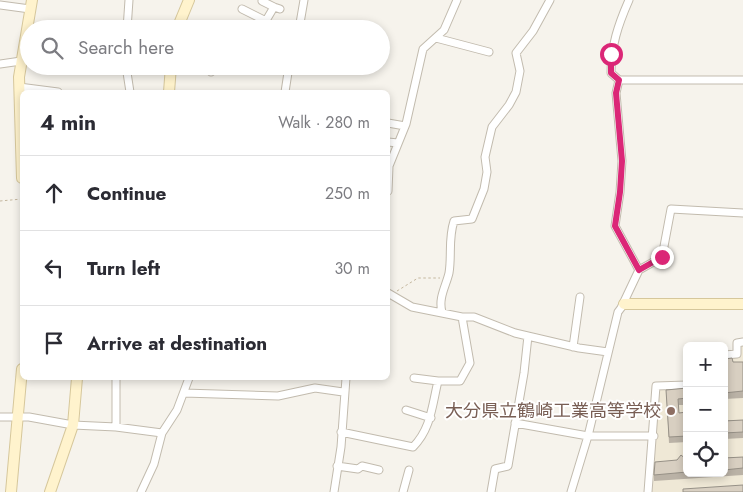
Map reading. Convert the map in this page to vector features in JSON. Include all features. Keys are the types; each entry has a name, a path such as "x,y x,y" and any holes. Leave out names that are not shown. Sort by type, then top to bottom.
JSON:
{"street":[{"path":"128,20 129,0"},
{"path":"181,20 189,0"},
{"path":"301,20 304,0"},
{"path":"390,163 405,126 423,48 444,30 457,0"},
{"path":"442,312 443,288 448,276 450,233 454,221 472,218 484,189 487,172 485,157 492,127 509,105 516,92 520,71 516,53 533,31 550,0"},
{"path":"629,0 614,36 611,54 611,73 619,80 743,80"},
{"path":"262,1 277,8 267,20"},
{"path":"0,5 31,4 28,20"},
{"path":"242,9 264,20"},
{"path":"436,38 489,52"},
{"path":"0,64 20,61"},
{"path":"20,74 20,108"},
{"path":"127,75 130,90"},
{"path":"169,90 171,75"},
{"path":"286,90 287,75"},
{"path":"619,80 616,93 622,161 615,226 639,270"},
{"path":"19,87 42,90"},
{"path":"390,123 405,126"},
{"path":"390,142 398,143"},
{"path":"571,492 588,436 618,312 639,270 662,257 671,209 743,213"},
{"path":"390,296 412,307 462,317 474,317 528,336 574,347 608,352"},
{"path":"574,347 580,297"},
{"path":"622,306 743,304"},
{"path":"414,378 460,381 470,363 462,317"},
{"path":"491,492 495,469 508,466 524,372 528,336"},
{"path":"728,355 738,354 737,343 743,342"},
{"path":"11,492 21,380"},
{"path":"50,492 73,425 77,380"},
{"path":"116,380 116,427"},
{"path":"141,492 154,464 162,433 184,393 188,380"},
{"path":"334,492 346,380"},
{"path":"341,432 413,447 423,437 431,418 438,381"},
{"path":"648,492 654,436 656,386 683,385"},
{"path":"184,393 278,396 315,388 343,392"},
{"path":"406,410 431,418"},
{"path":"0,417 29,417 73,425 116,427 162,433"},
{"path":"515,423 588,436 654,436"},
{"path":"337,466 358,469 362,466 379,470"},
{"path":"403,492 409,470"}],"path":[{"path":"0,201 20,199"},
{"path":"390,294 418,278 436,279 448,276"}],"shaded area":[{"name":"大分県立鶴崎工業高等学校","path":"743,342 743,492 648,492 656,386 683,385 683,477 728,477 728,355 737,354 737,343"}],"building":[{"path":"728,358 732,358 733,362 743,362 743,391 728,393"},
{"path":"683,388 683,398 678,399 679,413 683,412 683,436 669,437 666,390"},
{"path":"743,420 743,432 728,433 728,421"},
{"path":"681,455 683,457 683,472 654,475 655,462 677,460"},
{"path":"743,457 743,468 728,470 728,458"},
{"path":"743,485 743,492 683,492 683,489"}],"place":[{"name":"大分県立鶴崎工業高等学校","path":"671,411"}],"route":[{"path":"611,54 611,73 619,80 616,93 622,161 615,226 639,270 651,265 662,257"}]}
